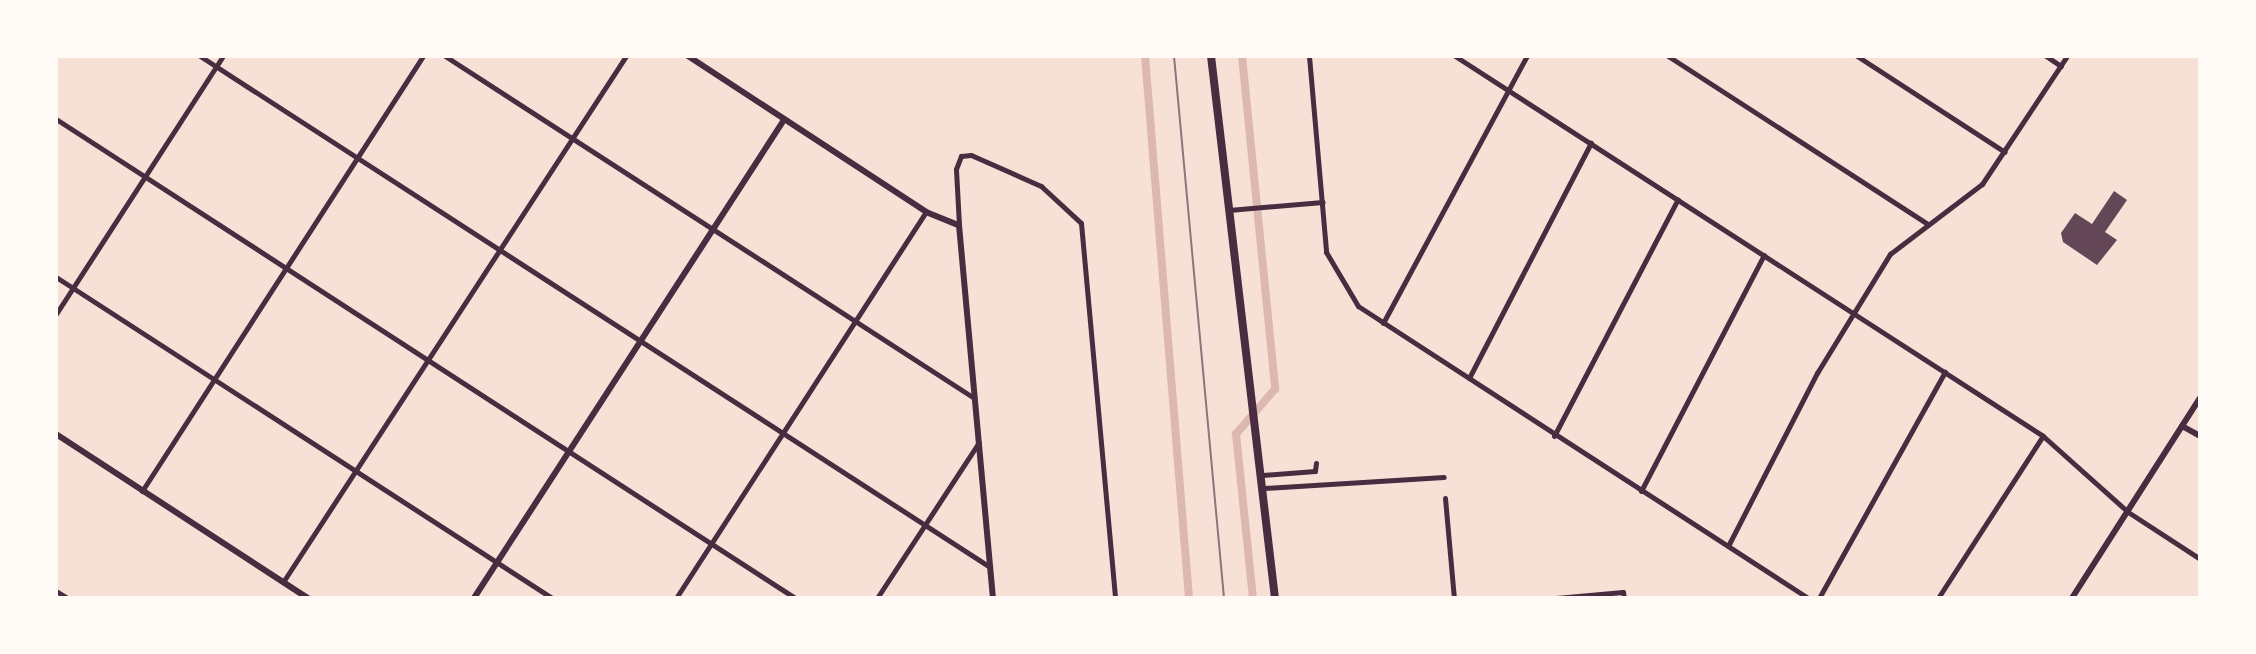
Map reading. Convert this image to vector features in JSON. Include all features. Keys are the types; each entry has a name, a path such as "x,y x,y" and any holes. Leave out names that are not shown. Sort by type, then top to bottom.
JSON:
{"main road":[{"path":"1211,56 1259,434 1275,598"}],"street":[{"path":"200,56 991,568"},
{"path":"56,314 223,56"},
{"path":"142,491 423,56"},
{"path":"445,56 974,398"},
{"path":"283,582 626,56"},
{"path":"688,56 926,212 959,225"},
{"path":"1309,56 1326,252 1340,284 1383,323 1808,598"},
{"path":"1455,56 2043,436 2128,512 2200,559"},
{"path":"1383,323 1506,89 1527,56"},
{"path":"1668,56 1928,224"},
{"path":"1857,56 2005,152"},
{"path":"2046,56 2061,66"},
{"path":"1728,546 1851,312 1890,254 1982,184 2067,56"},
{"path":"56,119 795,598"},
{"path":"474,598 784,120"},
{"path":"1469,378 1591,143"},
{"path":"993,598 959,225 961,156 1001,162 1070,206 1081,223 1115,598"},
{"path":"1554,436 1678,199"},
{"path":"1229,210 1323,202"},
{"path":"676,598 926,212"},
{"path":"1641,491 1764,255"},
{"path":"56,277 552,598"},
{"path":"1819,598 1945,372"},
{"path":"2072,598 2200,398"},
{"path":"2182,426 2200,436"},
{"path":"56,434 308,598"},
{"path":"1938,598 2043,436"},
{"path":"877,598 979,442"},
{"path":"1263,475 1315,471 1316,463"},
{"path":"1265,488 1444,477"},
{"path":"1445,498 1454,598"},
{"path":"56,591 67,598"},
{"path":"1556,598 1624,595"}],"building":[{"path":"2114,191 2127,200 2105,232 2117,240 2097,265 2063,242 2061,233 2075,213 2092,224"}],"waterway":[{"path":"1145,56 1189,598"},
{"path":"1242,56 1275,389 1236,434 1253,598"}],"railway":[{"path":"1174,56 1224,598"}]}
